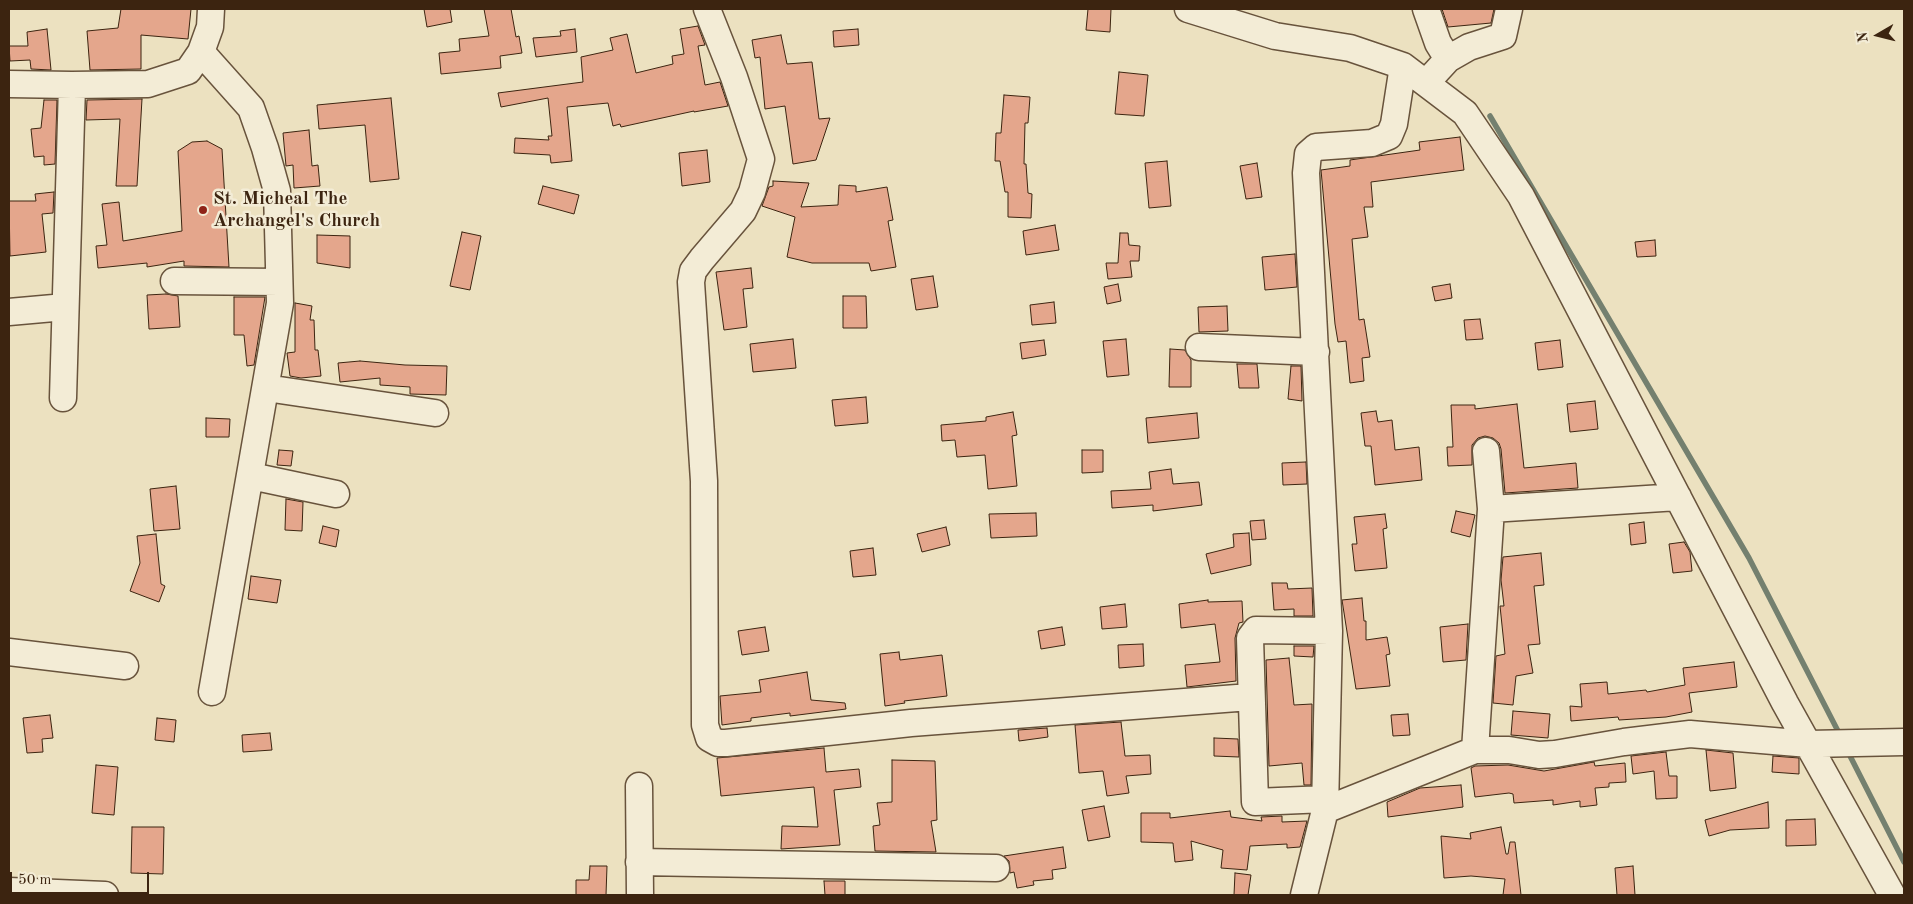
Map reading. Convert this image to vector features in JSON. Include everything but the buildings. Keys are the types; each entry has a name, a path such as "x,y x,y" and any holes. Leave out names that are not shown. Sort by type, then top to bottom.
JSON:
{"street":[{"path":"9,84 148,84 188,70 201,52 210,27 211,9"},
{"path":"707,9 734,77 760,151 761,159 752,192 743,211 693,271 691,282 704,481 705,725 709,738 718,743 726,743 911,723 1250,697"},
{"path":"1188,9 1275,36 1350,48 1403,66 1465,113 1521,196 1808,744 1892,895"},
{"path":"1426,9 1438,43 1448,59"},
{"path":"1426,83 1448,59 1469,47 1503,36 1509,9"},
{"path":"201,52 251,108 265,148 277,191 280,303 212,692"},
{"path":"1304,895 1325,805 1329,631 1306,173 1308,154 1316,147 1372,143 1390,136 1394,124 1403,66"},
{"path":"63,398 72,85"},
{"path":"174,281 279,282"},
{"path":"9,312 65,307"},
{"path":"1199,347 1316,352"},
{"path":"266,388 435,414"},
{"path":"1476,750 1491,509 1486,451"},
{"path":"251,476 336,494"},
{"path":"1491,509 1678,497"},
{"path":"1329,631 1253,631 1250,638 1250,697 1255,802 1325,805 1476,750 1509,750 1539,755 1555,754 1624,742 1690,734 1808,744 1904,742"},
{"path":"9,652 125,666"},
{"path":"639,786 640,895"},
{"path":"639,862 996,868"},
{"path":"9,891 89,895"}],"waterway":[{"path":"1490,116 1749,558 1840,735"},
{"path":"1847,750 1904,862"}],"place":[{"name":"St. Micheal The Archangel's Church","path":"203,210"}]}
